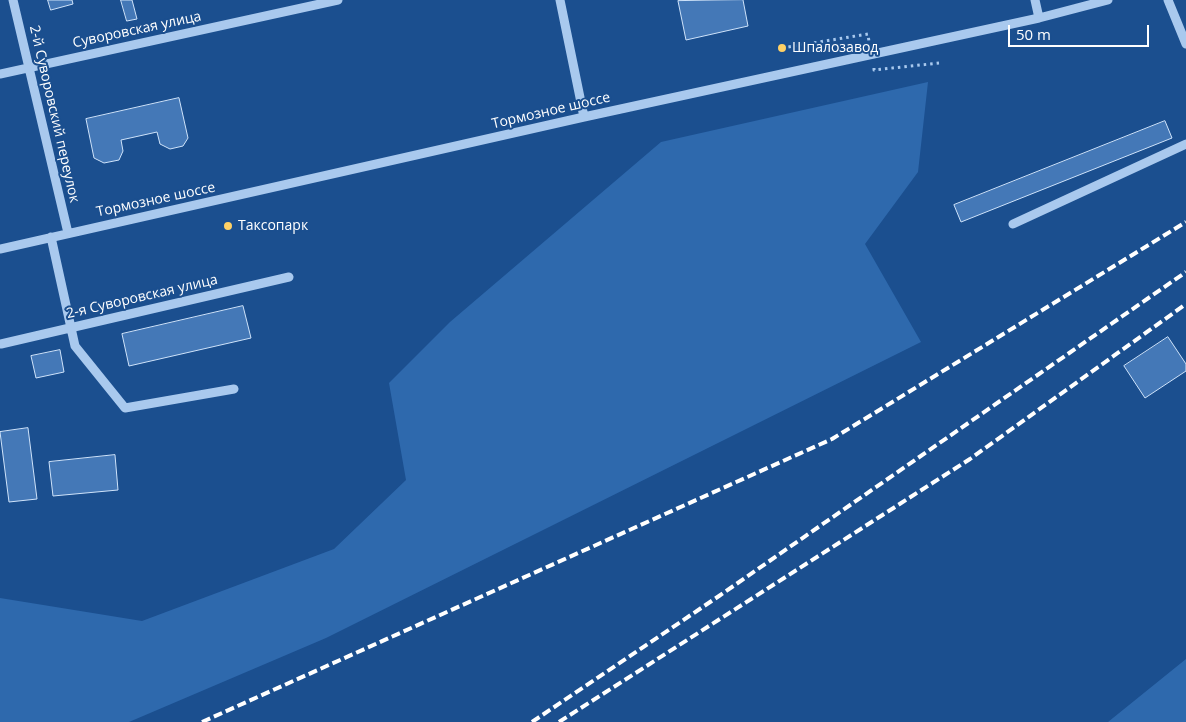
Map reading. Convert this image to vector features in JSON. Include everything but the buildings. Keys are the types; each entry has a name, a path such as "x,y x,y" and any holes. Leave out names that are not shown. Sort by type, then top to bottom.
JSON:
{"street":[{"name":"2-й Суворовский переулок","path":"14,0 68,234"},
{"name":"Суворовская улица","path":"0,74 338,0"},
{"path":"560,0 584,117"},
{"path":"1035,0 1039,18"},
{"name":"Тормозное шоссе","path":"0,249 584,117 1039,18 1108,0"},
{"path":"1168,0 1186,44"},
{"path":"1013,224 1186,144"},
{"path":"51,238 75,346 125,408 234,389"},
{"name":"2-я Суворовская улица","path":"0,344 289,277"}],"shaded area":[{"path":"928,82 918,172 865,244 921,342 326,638 129,722 0,722 0,598 142,621 334,549 406,480 389,383 450,322 661,142"},
{"path":"1186,659 1186,722 1108,722"}],"railway":[{"path":"202,722 832,439 1186,222"},
{"path":"532,722 719,596 1186,272"},
{"path":"559,722 970,459 1186,304"}],"place":[{"name":"Шпалозавод","path":"782,48"},
{"name":"Таксопарк","path":"228,226"}]}
